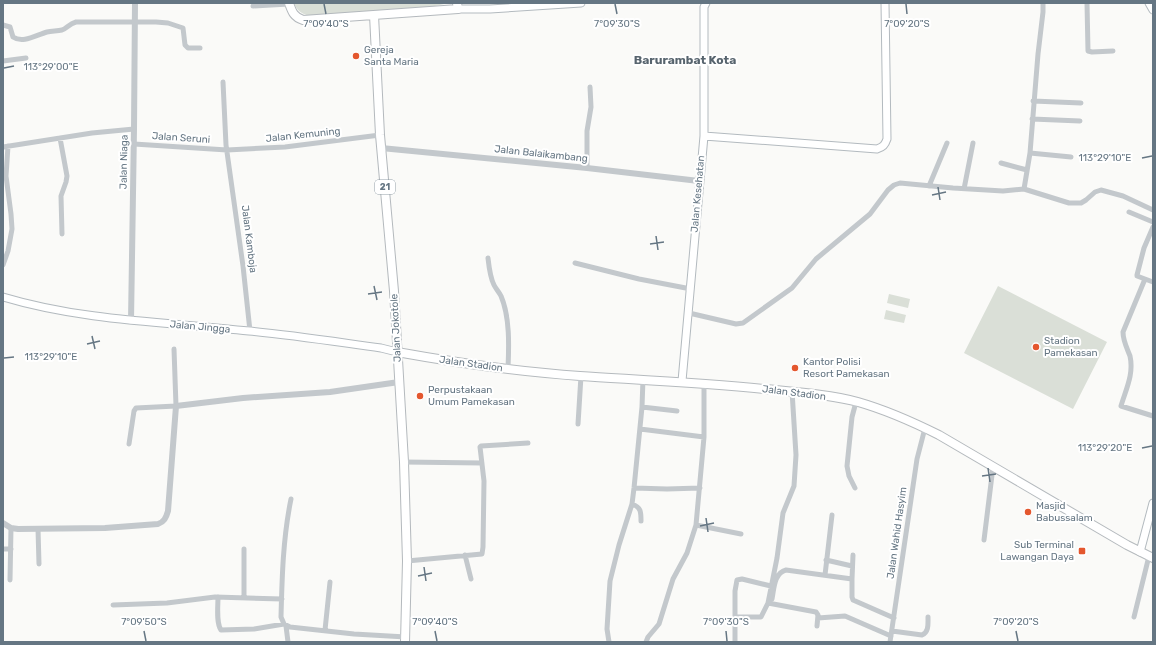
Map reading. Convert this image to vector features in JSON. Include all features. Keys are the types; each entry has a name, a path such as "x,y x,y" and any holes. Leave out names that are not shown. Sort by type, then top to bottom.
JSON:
{"main road":[{"path":"289,3 294,15 304,20 374,15 458,6 490,10 581,3"},
{"path":"704,136 882,148 887,139 885,3"},
{"path":"1149,3 1153,10"},
{"name":"Jalan Kesehatan","path":"682,381 704,136 704,4"},
{"name":"Jalan Jokotole","path":"374,15 380,135 394,291 404,462 407,561 405,637"},
{"name":"Jalan Jingga","path":"3,297 70,314 131,321 250,331 382,348 397,355"},
{"name":"Jalan Stadion","path":"397,355 421,356 508,369 581,376 643,378 792,392 856,402 876,408 925,428 1120,541 1151,557"},
{"path":"1140,552 1153,503"}],"street":[{"name":"Jalan Niaga","path":"131,321 134,144 134,3"},
{"path":"253,6 289,3"},
{"path":"1024,189 1030,152 1033,101 1043,3"},
{"path":"1087,3 1088,51 1113,51"},
{"path":"3,25 10,27 13,37 18,39 32,38 45,33 64,29 68,25 76,22 168,23 184,30 186,47 200,48"},
{"path":"3,61 26,58"},
{"name":"Jalan Kamboja","path":"223,82 227,150 244,266 250,331"},
{"path":"587,168 587,131 591,107 590,87"},
{"path":"1033,101 1081,103"},
{"path":"1032,119 1080,121"},
{"path":"3,265 8,251 12,229 6,176 5,146 92,133 134,129"},
{"name":"Jalan Kemuning","path":"227,150 285,147 380,135"},
{"path":"60,138 67,176 61,196 62,234"},
{"path":"929,186 947,143"},
{"path":"964,189 973,143"},
{"name":"Jalan Seruni","path":"134,144 227,150"},
{"name":"Jalan Balaikambang","path":"381,148 587,168 699,181"},
{"path":"1030,152 1071,157"},
{"path":"1001,163 1027,170"},
{"path":"688,319 736,324 743,323 792,288 816,259 870,214 894,184 904,182 929,186 1003,191 1024,189 1069,204 1081,203 1098,191 1110,192 1123,196 1153,210"},
{"path":"1129,212 1153,222"},
{"path":"1153,228 1144,248 1137,275 1153,282"},
{"path":"488,258 493,284 501,296 506,315 509,344 508,369"},
{"path":"575,263 639,279 691,289"},
{"path":"1144,279 1123,332 1123,337 1131,364 1129,384 1121,406 1153,416"},
{"path":"3,523 11,528 38,529 124,527 158,524 166,518 168,511 176,406 174,349"},
{"path":"578,424 581,376"},
{"path":"610,642 607,629 610,581 619,545 632,504 642,407 643,378"},
{"path":"129,444 134,411 136,408 176,406 243,398 330,392 399,382"},
{"path":"646,642 658,624 673,579 687,553 696,525 704,437 704,383"},
{"path":"736,617 761,617 768,603 778,552 783,513 795,482 796,456 792,392"},
{"path":"855,488 849,476 847,466 850,429 856,402"},
{"path":"642,407 677,411"},
{"name":"Jalan Wahid Hasyim","path":"891,636 917,459 925,428"},
{"path":"640,429 704,437"},
{"path":"407,561 475,555 483,552 484,498 482,463 479,449 481,446 528,443"},
{"path":"404,462 482,463"},
{"path":"984,540 993,467"},
{"path":"634,488 700,488"},
{"path":"288,642 283,622 282,599 285,526 291,499"},
{"path":"632,504 640,508 642,521"},
{"path":"825,575 832,515"},
{"path":"696,525 741,534"},
{"path":"10,580 11,528"},
{"path":"38,529 39,564"},
{"path":"3,550 11,549"},
{"path":"244,549 244,598"},
{"path":"853,554 853,600 894,618"},
{"path":"465,556 471,579"},
{"path":"1134,617 1151,557"},
{"path":"826,560 852,566"},
{"path":"772,599 778,576 782,571 786,570 852,579"},
{"path":"735,642 735,591 737,580 742,579 771,586"},
{"path":"326,628 330,582"},
{"path":"113,605 218,597 282,599"},
{"path":"218,597 219,627 221,630 254,629 283,622 326,628 354,634 405,637"},
{"path":"768,603 816,612 818,613 817,626"},
{"path":"818,618 845,616 891,636 922,635 926,633 928,617"}],"shaded area":[{"path":"294,3 449,3 416,10 318,17 303,14 298,10"},
{"name":"Stadion Pamekasan","path":"998,286 1107,342 1073,409 964,353"},
{"path":"889,294 910,299 908,308 887,303"},
{"path":"886,310 906,315 904,323 884,319"}],"place":[{"name":"Gereja Santa Maria","path":"356,56"},
{"name":"Stadion Pamekasan","path":"1036,347"},
{"name":"Kantor Polisi Resort Pamekasan","path":"795,368"},
{"name":"Perpustakaan Umum Pamekasan","path":"420,396"},
{"name":"Masjid Babussalam","path":"1028,512"},
{"name":"Sub Terminal Lawangan Daya","path":"1082,551"}],"district":[{"name":"Barurambat Kota","path":"685,60"}]}
